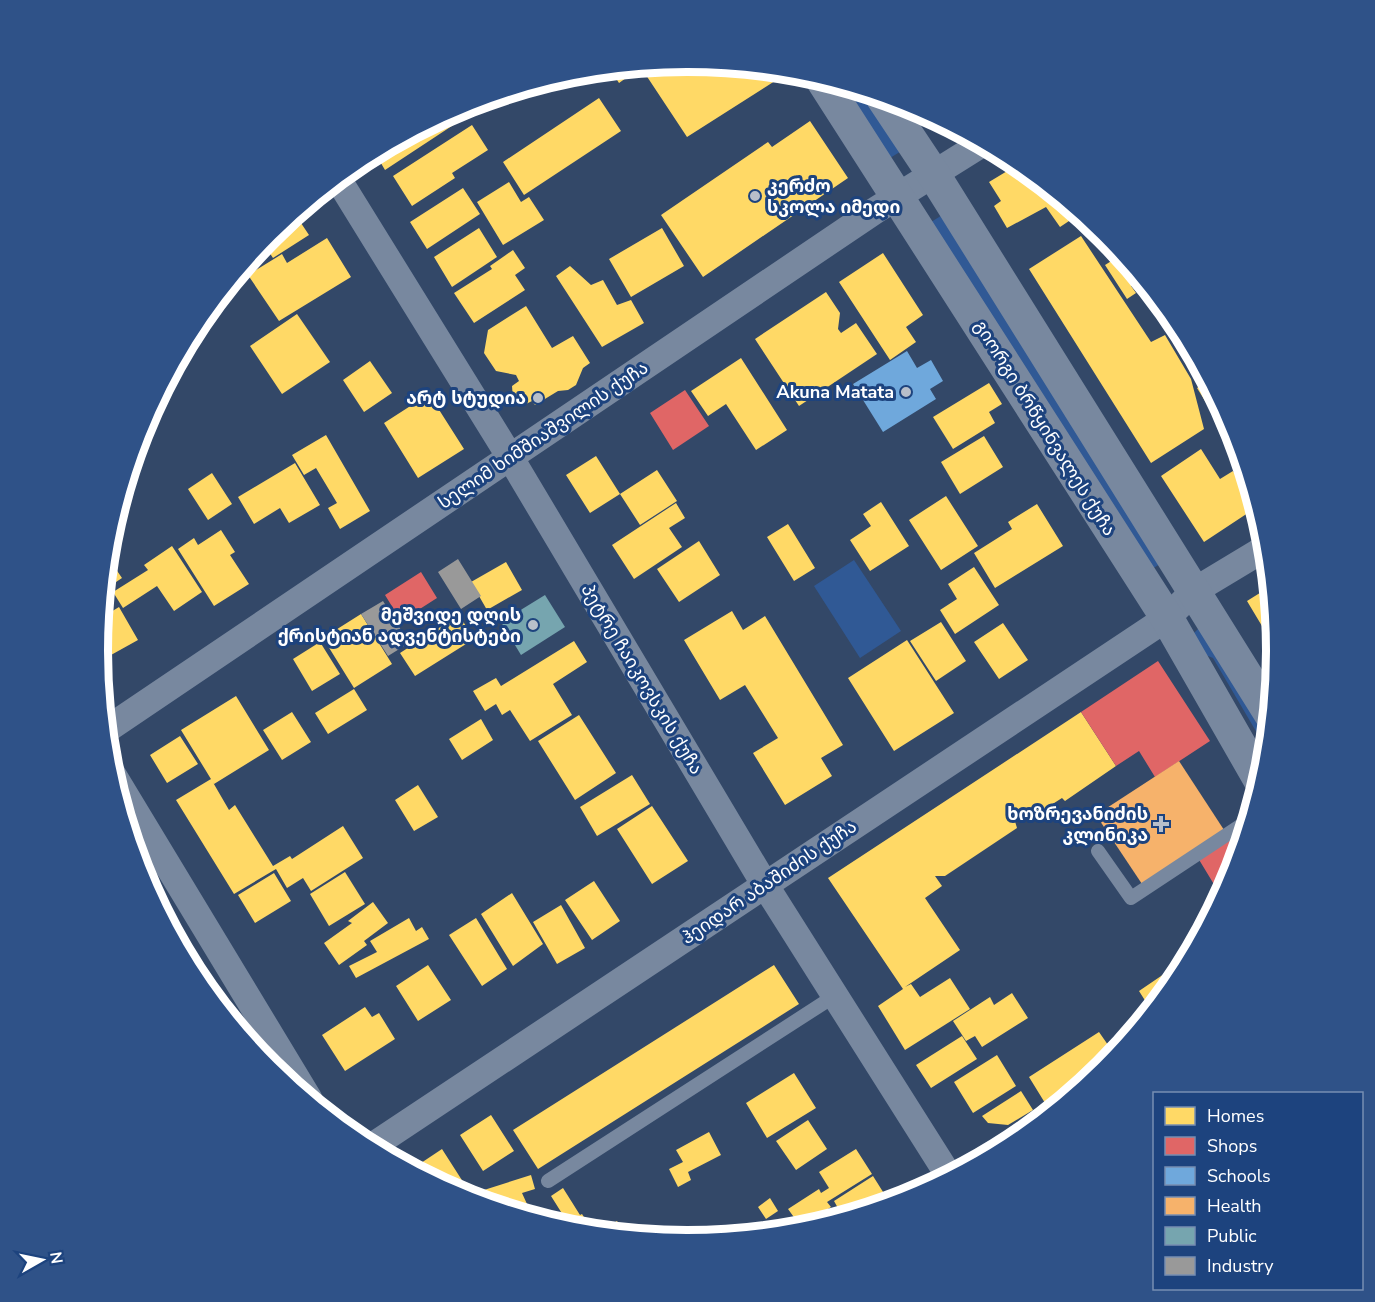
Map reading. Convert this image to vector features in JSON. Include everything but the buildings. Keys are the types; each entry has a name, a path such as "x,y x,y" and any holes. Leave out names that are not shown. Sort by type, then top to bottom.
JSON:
{"street":[{"name":"გიორგი ბრწყინვალეს ქუჩა","path":"829,90 1167,618 1254,769"},
{"path":"890,109 934,175 1264,703"},
{"name":"სელიმ ხიმშიაშვილის ქუჩა","path":"113,725 876,210 975,149"},
{"name":"პეტრე ჩაიკოვსკის ქუჩა","path":"344,186 510,457 765,885 945,1169"},
{"path":"1194,591 1258,553"},
{"name":"ჰეიდარ აბაშიძის ქუჩა","path":"380,1141 1167,618 1194,591"},
{"path":"127,797 295,1076"}],"lane":[{"path":"1098,851 1131,898 1239,826"},
{"path":"548,1181 836,995"}],"shaded area":[{"path":"842,93 879,105 903,150 890,158"},
{"path":"944,214 1163,562 1152,569 931,222"},
{"path":"854,560 901,631 860,658 814,586"},
{"path":"1199,628 1263,716 1260,738 1213,658 1203,654 1191,636"}],"place":[{"name":"კერძო სკოლა იმედი","path":"755,196"},
{"name":"Akuna Matata","path":"906,392"},
{"name":"არტ სტუდია","path":"538,398"},
{"name":"მეშვიდე დღის ქრისტიან ადვენტისტები","path":"533,625"},
{"name":"ხოზრევანიძის კლინიკა","path":"1161,824"}]}
